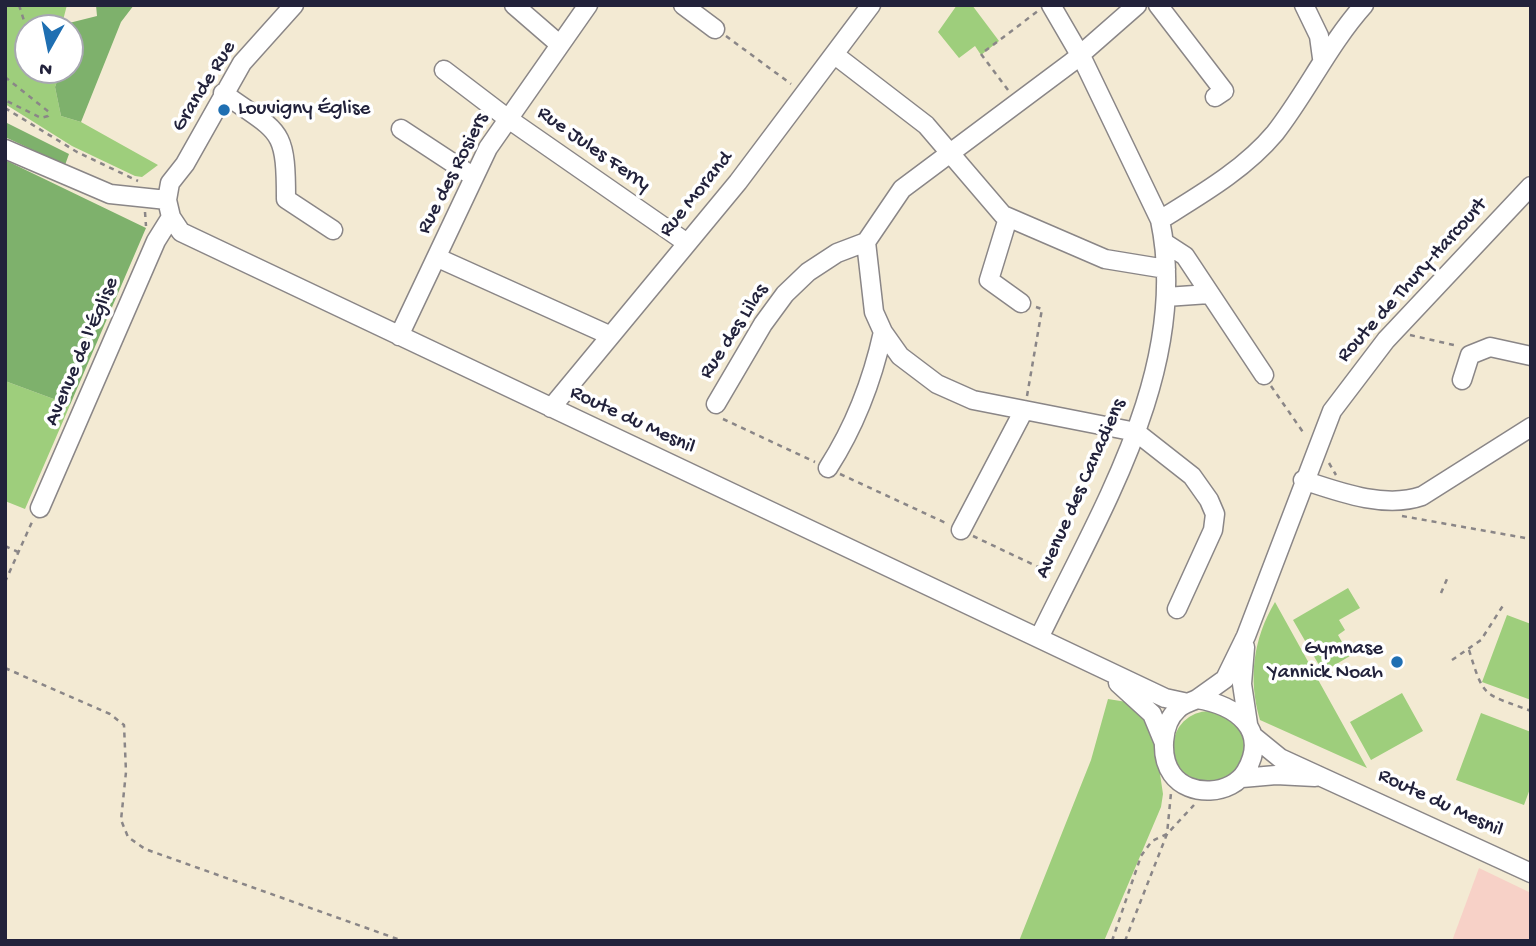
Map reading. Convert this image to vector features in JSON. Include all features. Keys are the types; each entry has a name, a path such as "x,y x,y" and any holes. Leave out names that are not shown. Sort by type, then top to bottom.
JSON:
{"street":[{"name":"Grande Rue","path":"169,208 170,183 185,164 223,93 242,63 294,5"},
{"path":"514,5 559,44"},
{"name":"Rue des Rosiers","path":"399,336 488,148 587,5"},
{"path":"683,5 715,29"},
{"name":"Rue Morand","path":"551,408 687,243 805,94 871,5"},
{"path":"1137,5 1080,55 902,190 866,242 874,312 883,332 900,356 936,384 972,400 1136,432 1192,476 1209,500 1215,514 1213,530 1177,609"},
{"path":"1158,5 1224,91 1215,97"},
{"path":"1304,5 1319,36 1322,58"},
{"path":"1160,220 1234,172 1274,133 1322,58 1364,5"},
{"name":"Avenue des Canadiens","path":"1039,638 1136,432 1161,348 1166,297 1165,243 1160,220 1080,55 1047,6"},
{"path":"835,55 926,125 1008,218 1105,259 1166,269"},
{"name":"Rue Jules Ferry","path":"444,71 687,243"},
{"path":"223,93 273,128 281,139 286,152 286,199 333,230"},
{"path":"401,129 474,177"},
{"path":"5,149 89,187 110,194 143,198 169,208"},
{"name":"Route de Thury-Harcourt","path":"1192,701 1225,679 1246,636 1332,411 1358,373 1531,186"},
{"name":"Route du Mesnil","path":"169,208 181,232 198,241 1165,698 1192,701"},
{"name":"Avenue de l'Église","path":"40,508 169,208"},
{"path":"1008,218 989,280 1021,303"},
{"name":"Rue des Lilas","path":"716,404 763,324 785,294 808,272 837,253 866,242"},
{"path":"1165,243 1185,256 1264,375"},
{"path":"438,258 610,335"},
{"path":"1166,297 1209,294"},
{"path":"828,468 860,410 874,370 883,332"},
{"path":"1462,380 1470,355 1490,347 1531,356"},
{"path":"961,530 1024,410"},
{"path":"1307,481 1369,498 1404,502 1422,496 1531,427"},
{"name":"Route de Thury-Harcourt","path":"1246,636 1242,684 1251,730"},
{"name":"Route du Mesnil","path":"1097,665 1152,714 1164,743"},
{"path":"1192,701 1235,710 1251,730 1251,763 1242,778 1225,789 1208,791 1193,788 1173,775 1165,758 1164,743 1173,716 1192,701"},
{"name":"Route du Mesnil","path":"1251,730 1280,758 1329,778 1531,873"},
{"name":"Route du Mesnil","path":"1242,778 1276,775 1329,778"}],"path":[{"path":"1017,102 981,54 1047,6"},
{"path":"715,29 805,94"},
{"path":"5,77 49,112 48,116 41,118 5,100"},
{"path":"5,108 77,152 144,183 143,198"},
{"path":"1021,303 1042,309 1024,410"},
{"path":"1410,335 1464,348 1470,355"},
{"path":"1264,375 1309,440"},
{"path":"716,404 713,414 1059,577"},
{"path":"1328,456 1336,475 1347,479"},
{"path":"5,582 40,508"},
{"path":"1412,518 1531,539"},
{"path":"5,546 18,552"},
{"path":"1441,593 1447,579"},
{"path":"1452,660 1469,650 1495,623 1504,604"},
{"path":"1469,650 1478,681 1488,695 1531,711"},
{"path":"5,668 110,713 124,725 126,772 121,820 128,837 145,849 403,941"},
{"path":"1125,941 1167,834 1173,775"},
{"path":"1112,941 1141,856 1152,841 1167,834 1199,802"}],"shaded area":[{"path":"1479,868 1531,893 1531,941 1452,941"}],"green space":[{"path":"5,5 67,5 65,14 14,14 14,84 56,84 61,116 81,122 158,165 142,177 135,176 72,146 5,104"},
{"path":"96,5 134,5 121,22 81,122 61,116 55,87 56,84 84,84 84,19 97,16"},
{"path":"957,5 972,5 999,41 981,55 975,46 959,58 938,32"},
{"path":"5,122 69,154 65,165 5,137"},
{"path":"5,160 146,228 70,405 5,381"},
{"path":"5,381 70,405 25,509 5,501"},
{"path":"1348,588 1360,608 1339,620 1345,630 1338,635 1350,656 1323,672 1293,620"},
{"path":"1275,602 1367,768 1260,720 1254,689 1255,660 1262,630"},
{"path":"1507,615 1531,624 1531,700 1482,682"},
{"path":"1402,693 1423,731 1371,760 1350,722"},
{"path":"1108,699 1133,703 1147,717 1154,734 1163,794 1161,807 1104,941 1019,941 1091,760"},
{"path":"1209,711 1229,717 1239,727 1245,747 1239,767 1229,777 1209,783 1189,777 1179,767 1173,747 1179,727 1189,717"},
{"path":"1481,713 1531,732 1531,786 1524,805 1456,780"}],"place":[{"name":"Louvigny Église","path":"224,110"},
{"name":"Gymnase Yannick Noah","path":"1397,662"}]}
